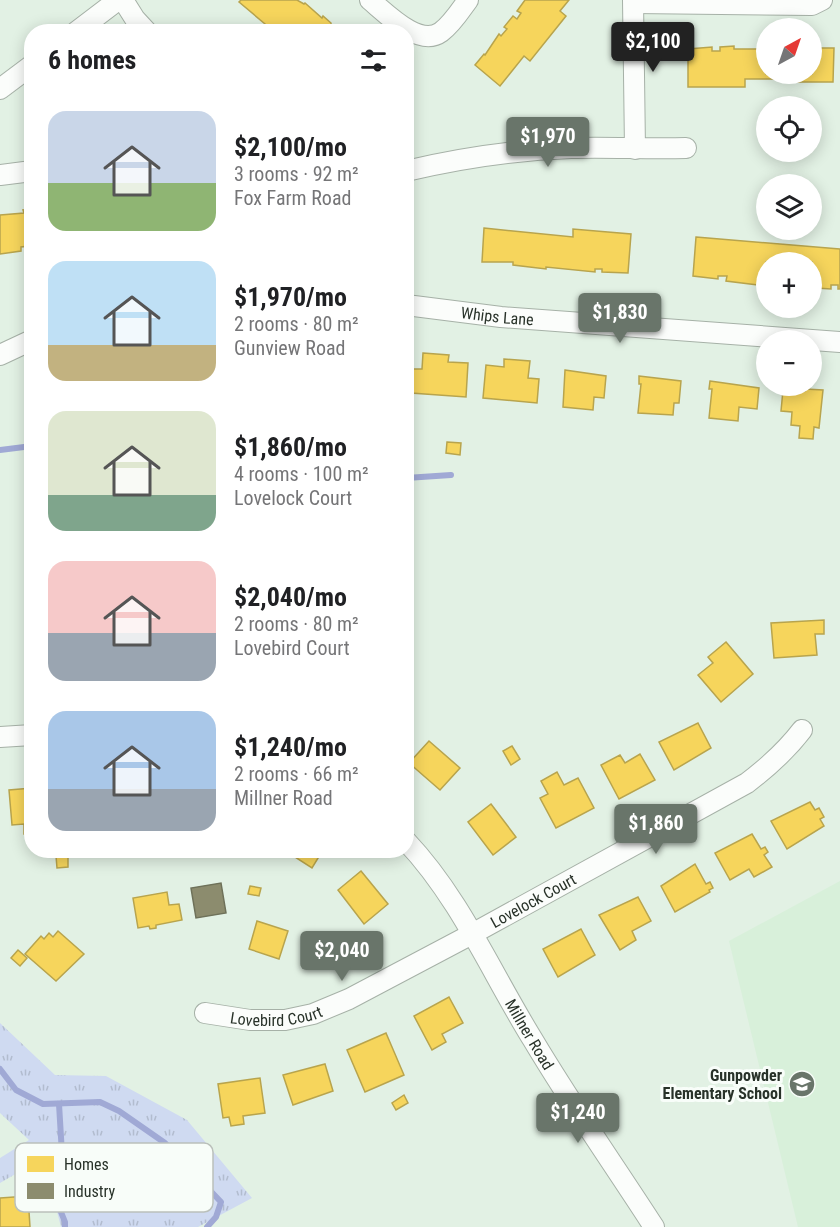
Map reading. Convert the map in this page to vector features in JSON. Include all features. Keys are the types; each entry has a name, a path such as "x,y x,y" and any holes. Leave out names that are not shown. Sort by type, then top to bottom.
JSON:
{"street":[{"path":"87,24 121,0 139,24"},
{"path":"370,0 401,24"},
{"path":"414,34 428,36 439,34 468,0"},
{"path":"635,149 633,2 812,5 822,0"},
{"path":"0,89 24,71"},
{"path":"414,169 459,159 520,151 572,148 686,148"},
{"path":"0,175 24,172"},
{"name":"Whips Lane","path":"414,306 501,317 840,342"},
{"path":"0,355 24,344"},
{"name":"Lovelock Court","path":"472,934 747,783 786,751 802,730"},
{"path":"0,737 24,736"},
{"name":"Millner Road","path":"414,849 425,861 472,934 533,1041 654,1227"},
{"name":"Lovebird Court","path":"205,1013 250,1020 285,1020 313,1014 349,999 472,934"}],"shaded area":[{"name":"Gunpowder Elementary School","path":"840,881 840,1227 798,1227 729,941"}],"green space":[{"path":"0,1023 55,1075 106,1076 187,1120 206,1143 24,1143 29,1140 0,1113"},
{"path":"15,1149 15,1174 0,1183 0,1158"},
{"path":"213,1151 252,1198 198,1227 61,1227 57,1212 213,1212"}],"building: Homes":[{"path":"241,0 297,0 305,3 331,24 265,24 239,2"},
{"path":"525,0 569,0 560,11 566,16 530,61 524,56 500,86 475,65 499,34 501,36 507,29 504,27 513,16 517,19 521,13 517,11"},
{"path":"712,47 712,51 720,51 720,47 756,49 756,79 745,79 745,87 688,87 688,49"},
{"path":"822,48 834,48 833,82 822,82"},
{"path":"24,213 24,247 21,247 21,251 0,254 0,215"},
{"path":"484,228 573,237 573,229 631,234 628,273 602,272 602,269 595,269 595,272 546,267 546,269 513,265 513,262 482,262"},
{"path":"696,237 840,249 840,289 838,285 831,285 831,289 822,288 822,252 756,252 756,285 726,281 727,276 718,276 718,279 693,276"},
{"path":"423,353 449,355 448,362 468,363 466,397 414,393 414,369 422,369"},
{"path":"504,359 530,361 528,378 539,379 537,403 483,398 486,365 504,367"},
{"path":"565,370 606,376 604,398 594,397 593,410 563,407"},
{"path":"639,376 681,381 679,403 674,403 673,415 638,413 641,384 639,384"},
{"path":"710,381 756,388 756,396 758,396 757,409 739,407 738,421 709,418 712,389 709,389"},
{"path":"823,390 819,428 814,427 813,439 799,438 800,426 791,425 792,412 781,411 782,396 822,396"},
{"path":"447,442 461,443 460,455 446,453"},
{"path":"824,620 824,634 815,634 817,655 774,658 771,623"},
{"path":"726,642 753,674 721,702 698,675 713,663 708,657"},
{"path":"698,723 711,748 674,770 659,742"},
{"path":"429,741 460,768 440,790 414,767 414,758"},
{"path":"512,746 520,759 511,765 503,751"},
{"path":"640,754 655,780 619,799 601,765 620,755 625,763"},
{"path":"557,772 564,785 578,778 594,808 556,828 540,798 548,794 541,781"},
{"path":"24,789 24,824 12,825 9,790"},
{"path":"810,802 815,810 819,808 824,817 820,819 824,826 787,849 771,821"},
{"path":"491,804 516,837 493,855 468,822"},
{"path":"752,834 761,849 765,847 768,852 764,855 772,867 754,877 749,869 730,880 715,853"},
{"path":"56,858 68,858 68,867 57,868"},
{"path":"296,858 318,858 312,868"},
{"path":"695,864 706,884 710,882 713,888 675,912 661,886"},
{"path":"361,871 388,904 364,924 338,890"},
{"path":"250,886 261,888 259,896 248,894"},
{"path":"167,892 169,905 179,904 182,920 156,925 156,928 150,929 149,926 138,928 133,898"},
{"path":"638,897 651,921 632,931 636,940 620,950 599,915"},
{"path":"257,921 288,931 279,959 249,949"},
{"path":"581,929 595,955 558,977 543,949"},
{"path":"58,931 84,954 56,981 25,954 41,936 44,939 49,933 53,937"},
{"path":"18,950 27,958 20,966 11,958"},
{"path":"449,997 463,1023 442,1034 446,1042 432,1050 414,1016"},
{"path":"386,1033 404,1075 365,1092 347,1050"},
{"path":"325,1064 333,1091 293,1105 283,1075"},
{"path":"260,1078 265,1113 243,1116 244,1124 231,1126 229,1117 223,1118 218,1084"},
{"path":"404,1095 408,1103 396,1110 392,1103"},
{"path":"15,1197 15,1212 29,1212 30,1227 0,1227 0,1198"}],"building: Industry":[{"path":"221,883 226,913 196,918 191,888"}],"waterway":[{"path":"0,450 24,447"},
{"path":"414,477 451,475"},
{"path":"0,1069 16,1090 43,1104 100,1102 119,1111 165,1143"},
{"path":"59,1104 61,1143"},
{"path":"207,1227 216,1217 221,1202 213,1194"},
{"path":"61,1212 65,1227"}],"place":[{"name":"Gunpowder Elementary School","path":"802,1084"}]}
